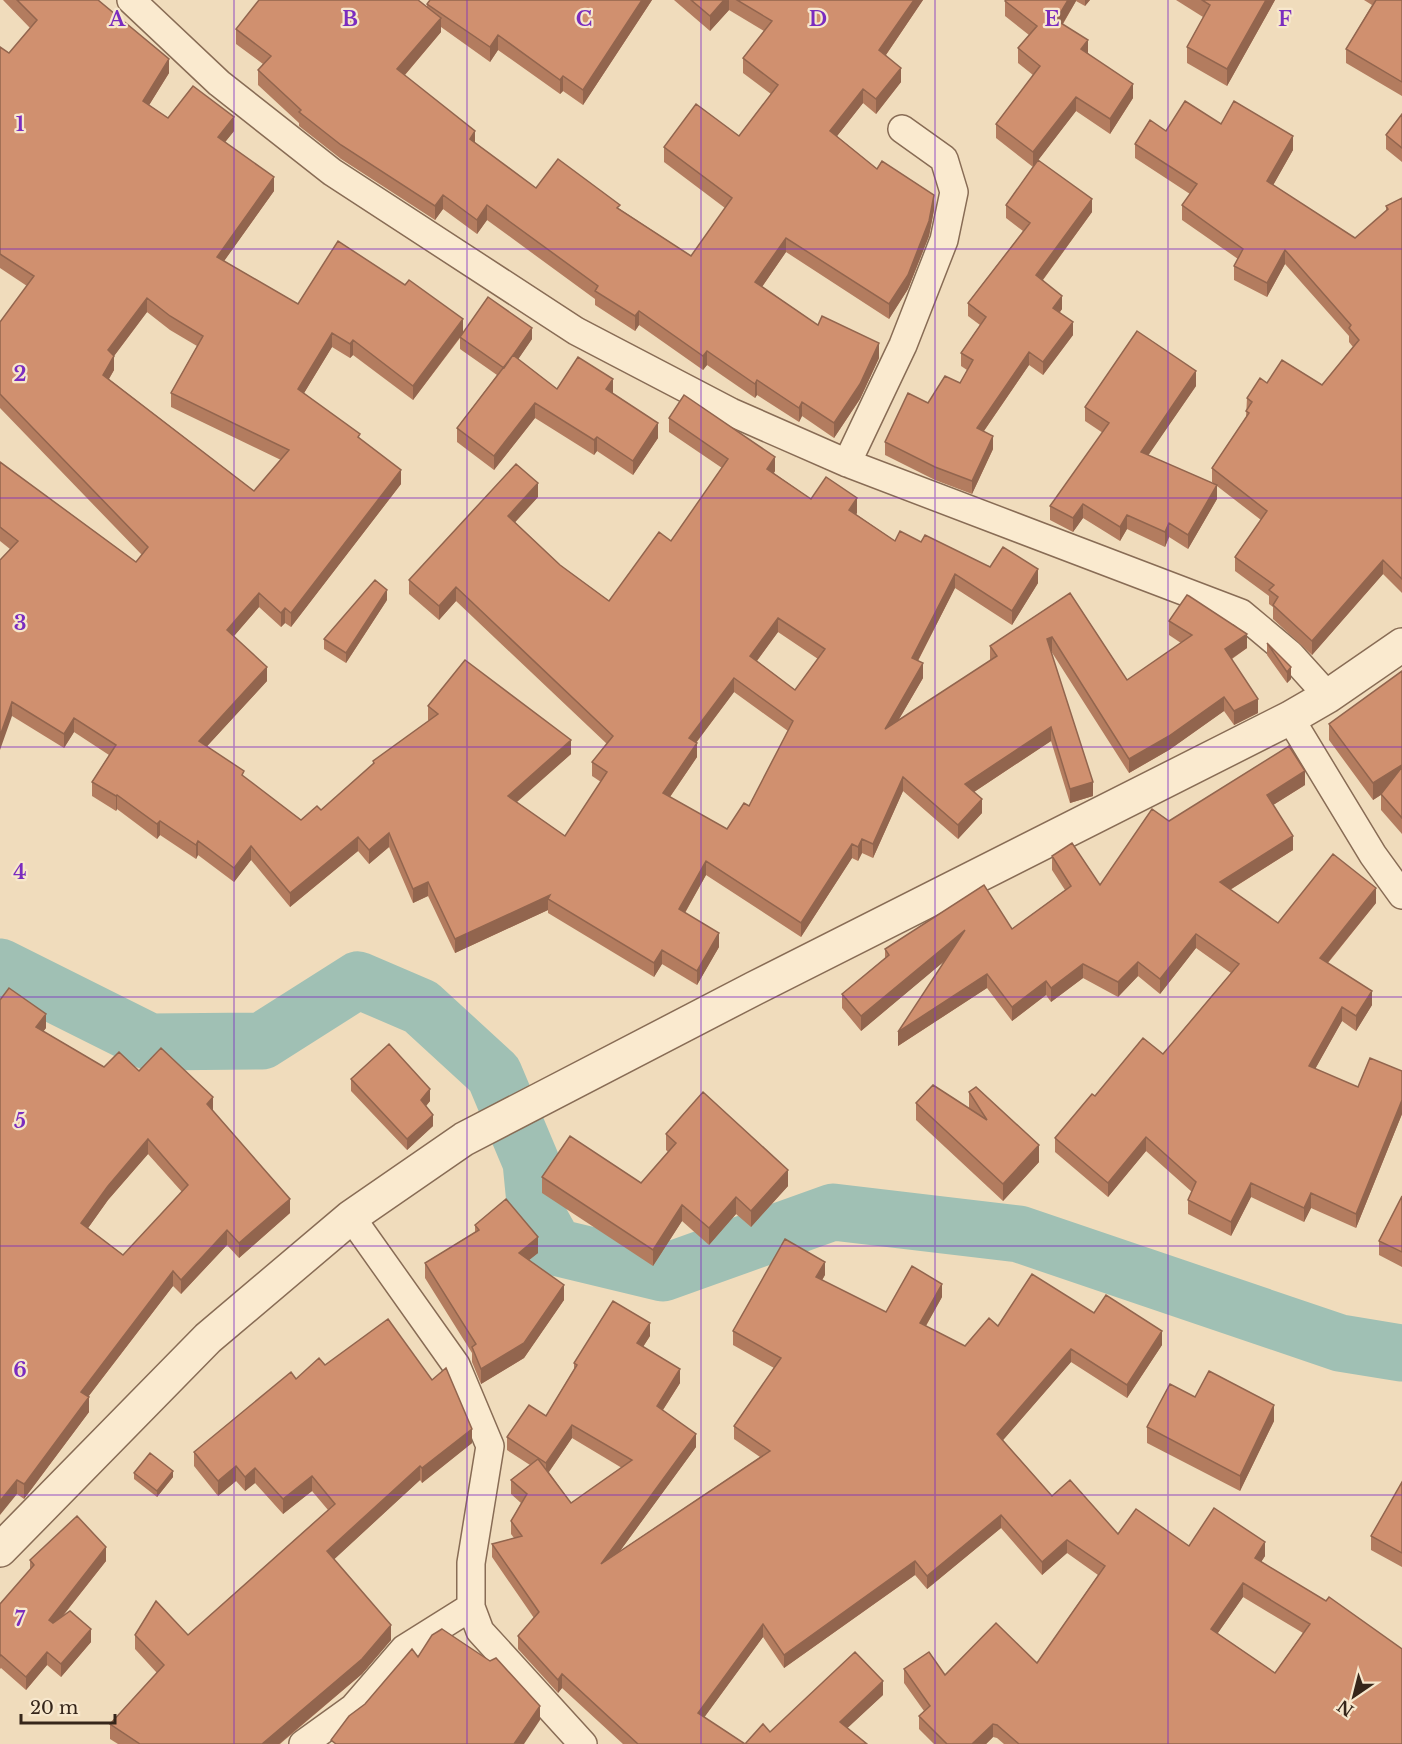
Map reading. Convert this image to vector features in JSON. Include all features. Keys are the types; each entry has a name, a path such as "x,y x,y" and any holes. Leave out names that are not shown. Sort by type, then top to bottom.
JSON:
{"street":[{"path":"132,0 219,83 332,172 566,325 731,412 847,463 1241,613 1290,654 1328,696"},
{"path":"847,463 903,345 944,240 954,192 944,159 902,129"},
{"path":"0,1550 208,1338 351,1217 464,1139 559,1092 755,988 1290,718 1328,696 1402,645"},
{"path":"1290,718 1373,855 1402,895"},
{"path":"351,1217 456,1365 490,1446 471,1563 471,1607 480,1631 583,1744"},
{"path":"303,1744 354,1708 404,1648 471,1607"}],"building":[{"path":"17,0 98,0 169,59 143,101 168,118 193,86 234,117 218,137 274,177 217,257 298,304 338,241 405,285 409,280 463,319 413,386 353,340 350,344 332,333 298,389 360,434 358,437 401,470 291,613 285,608 281,613 259,593 227,630 267,667 199,741 244,771 242,775 301,820 317,806 321,810 374,763 373,761 438,714 428,706 465,660 571,740 508,796 565,836 607,772 592,762 613,736 456,587 439,606 409,580 516,464 538,483 508,516 560,565 609,601 659,532 671,541 728,459 669,418 684,395 775,457 767,469 811,499 826,477 857,498 849,510 895,541 900,531 921,542 925,535 990,567 1003,547 1038,569 1012,611 955,574 912,658 923,663 885,729 997,656 990,646 1070,593 1127,680 1192,635 1169,621 1187,595 1189,596 1247,634 1225,649 1258,699 1234,711 1224,697 1169,736 1129,759 1052,637 1047,639 1093,782 1070,789 1051,727 965,784 982,799 958,825 903,777 873,844 862,839 858,847 852,844 801,923 706,861 679,909 719,933 697,971 662,950 654,963 548,899 550,895 455,939 428,882 413,889 389,833 369,850 358,837 290,893 251,846 234,868 198,841 196,845 160,821 157,824 117,795 92,782 116,745 74,718 64,734 12,702 0,736 0,560 18,541 0,527 0,462 136,562 148,547 0,394 0,322 34,276 0,254 0,47 9,53 37,20","holes":["147,298 170,316 203,336 171,393 289,450 254,491 103,375 114,356 108,350","778,618 825,649 795,690 750,656","734,678 793,721 749,806 744,803 727,829 663,793 697,743 689,738"]},
{"path":"259,0 418,0 441,18 397,69 475,131 470,139 536,188 558,159 620,205 617,208 691,256 732,198 664,147 696,104 739,136 778,85 743,58 772,21 737,0 914,0 879,50 901,68 876,99 863,89 830,131 877,169 882,161 934,195 929,221 908,275 889,304 786,238 755,282 818,325 822,316 879,343 860,384 834,423 802,402 799,408 757,380 755,384 707,351 703,356 639,311 635,316 595,291 598,286 487,205 477,220 443,195 435,206 341,145 299,112 301,110 258,70 271,56 236,29"},
{"path":"430,0 642,0 583,90 563,76 560,80 498,35 490,47 427,4"},
{"path":"691,0 724,0 710,16"},
{"path":"1006,0 1068,0 1056,20 1088,40 1081,49 1133,84 1110,119 1076,97 1033,152 996,124 1040,66 1018,48 1037,26"},
{"path":"1202,0 1266,0 1227,69 1187,47 1210,5"},
{"path":"1376,0 1402,0 1402,82 1346,49"},
{"path":"1185,101 1221,124 1234,101 1293,136 1267,181 1355,238 1388,209 1386,206 1402,198 1402,579 1383,560 1312,641 1273,605 1278,597 1269,590 1274,585 1235,557 1267,511 1212,468 1249,413 1246,411 1252,402 1247,398 1260,378 1267,383 1282,360 1322,385 1359,340 1349,328 1351,325 1285,250 1267,283 1234,266 1243,249 1182,205 1197,184 1135,144 1150,120 1166,131"},
{"path":"1402,114 1402,148 1386,135"},
{"path":"1038,160 1092,199 1036,275 1062,296 1053,308 1073,322 1043,362 1029,352 977,428 993,436 972,481 935,467 885,442 908,393 928,403 945,376 960,383 973,360 961,353 986,317 968,303 1030,223 1006,205"},
{"path":"488,297 532,328 504,368 460,337"},
{"path":"1137,331 1196,371 1141,452 1217,485 1188,535 1169,523 1165,532 1127,515 1120,527 1083,504 1073,518 1050,506 1109,423 1085,407"},
{"path":"513,355 557,389 578,357 613,379 606,389 658,423 633,461 597,437 594,440 535,403 494,456 457,428"},
{"path":"375,580 387,590 346,653 324,639"},
{"path":"1267,643 1291,667 1287,672"},
{"path":"1402,671 1402,765 1373,783 1329,724"},
{"path":"1289,746 1305,771 1267,795 1293,836 1220,882 1278,923 1333,854 1376,888 1320,958 1372,991 1356,1016 1342,1007 1309,1066 1358,1087 1370,1058 1402,1071 1402,1100 1356,1214 1311,1193 1304,1208 1251,1183 1231,1222 1188,1200 1196,1182 1146,1137 1108,1183 1055,1138 1092,1094 1095,1096 1143,1038 1163,1054 1239,964 1196,934 1160,979 1138,962 1118,982 1083,964 1051,988 1046,981 1012,1007 987,974 898,1032 965,930 861,1016 842,994 889,955 885,949 984,885 1012,929 1071,886 1052,856 1072,843 1100,885 1152,809 1169,821"},
{"path":"1402,767 1402,818 1381,794"},
{"path":"9,988 46,1014 36,1027 104,1067 119,1052 139,1071 161,1048 213,1097 207,1104 290,1199 239,1243 227,1230 181,1280 173,1271 81,1392 89,1397 26,1482 24,1484 17,1480 0,1501 0,1000","holes":["148,1139 188,1185 123,1255 81,1223 108,1186"]},
{"path":"389,1044 430,1089 421,1100 433,1115 407,1139 351,1079"},
{"path":"933,1085 987,1120 969,1092 976,1087 1039,1145 1003,1184 916,1103"},
{"path":"703,1092 788,1170 751,1211 736,1197 709,1228 682,1205 653,1250 542,1177 570,1136 641,1183 676,1143 666,1134"},
{"path":"1402,1196 1402,1252 1379,1241"},
{"path":"506,1199 538,1237 519,1253 564,1285 524,1343 481,1369 472,1347 476,1344 425,1263 479,1230 475,1225"},
{"path":"785,1239 825,1262 816,1277 886,1312 912,1266 942,1284 920,1323 965,1346 989,1318 998,1326 1032,1274 1094,1313 1106,1295 1162,1331 1127,1385 1071,1349 997,1434 1052,1496 1070,1480 1118,1534 1136,1509 1189,1546 1214,1508 1265,1542 1255,1558 1326,1601 1329,1597 1402,1649 1402,1744 1019,1744 993,1724 972,1744 947,1744 919,1716 930,1706 904,1669 929,1652 945,1675 996,1623 1037,1663 1105,1566 1067,1540 1042,1562 1001,1515 927,1576 915,1561 784,1655 763,1624 698,1713 745,1744 638,1744 562,1674 558,1680 518,1636 539,1612 492,1544 522,1536 511,1521 527,1494 511,1480 538,1459 571,1503 632,1460 572,1425 546,1463 507,1437 529,1405 546,1416 577,1365 574,1363 613,1301 650,1323 637,1343 680,1369 657,1406 696,1434 601,1564 770,1451 734,1426 781,1358 733,1331","holes":["1243,1583 1310,1624 1275,1673 1211,1629"]},
{"path":"388,1319 432,1380 446,1368 472,1429 422,1468 420,1466 327,1551 391,1625 362,1659 262,1744 140,1744 110,1724 164,1665 135,1635 156,1601 188,1635 335,1504 312,1476 283,1499 255,1468 245,1477 236,1466 218,1481 194,1452 291,1372 296,1379 319,1358 325,1365"},
{"path":"1209,1371 1274,1405 1240,1476 1147,1427 1170,1384 1195,1397"},
{"path":"150,1453 173,1471 157,1491 134,1473"},
{"path":"1402,1482 1402,1553 1371,1536"},
{"path":"77,1516 106,1547 49,1620 53,1623 70,1611 91,1629 61,1664 47,1652 26,1677 0,1656 0,1604 34,1565 30,1560"},
{"path":"442,1629 490,1661 496,1658 540,1706 514,1744 336,1744 331,1740 349,1716 365,1704 412,1649 418,1657 432,1635"},
{"path":"855,1652 883,1681 840,1722 867,1744 745,1744 763,1724 770,1732"}],"waterway":[{"path":"0,967 150,1042 262,1041 358,980 421,1007 494,1074 531,1162 536,1213 555,1247 663,1273 833,1212 1019,1234 1340,1343 1402,1353"}]}
